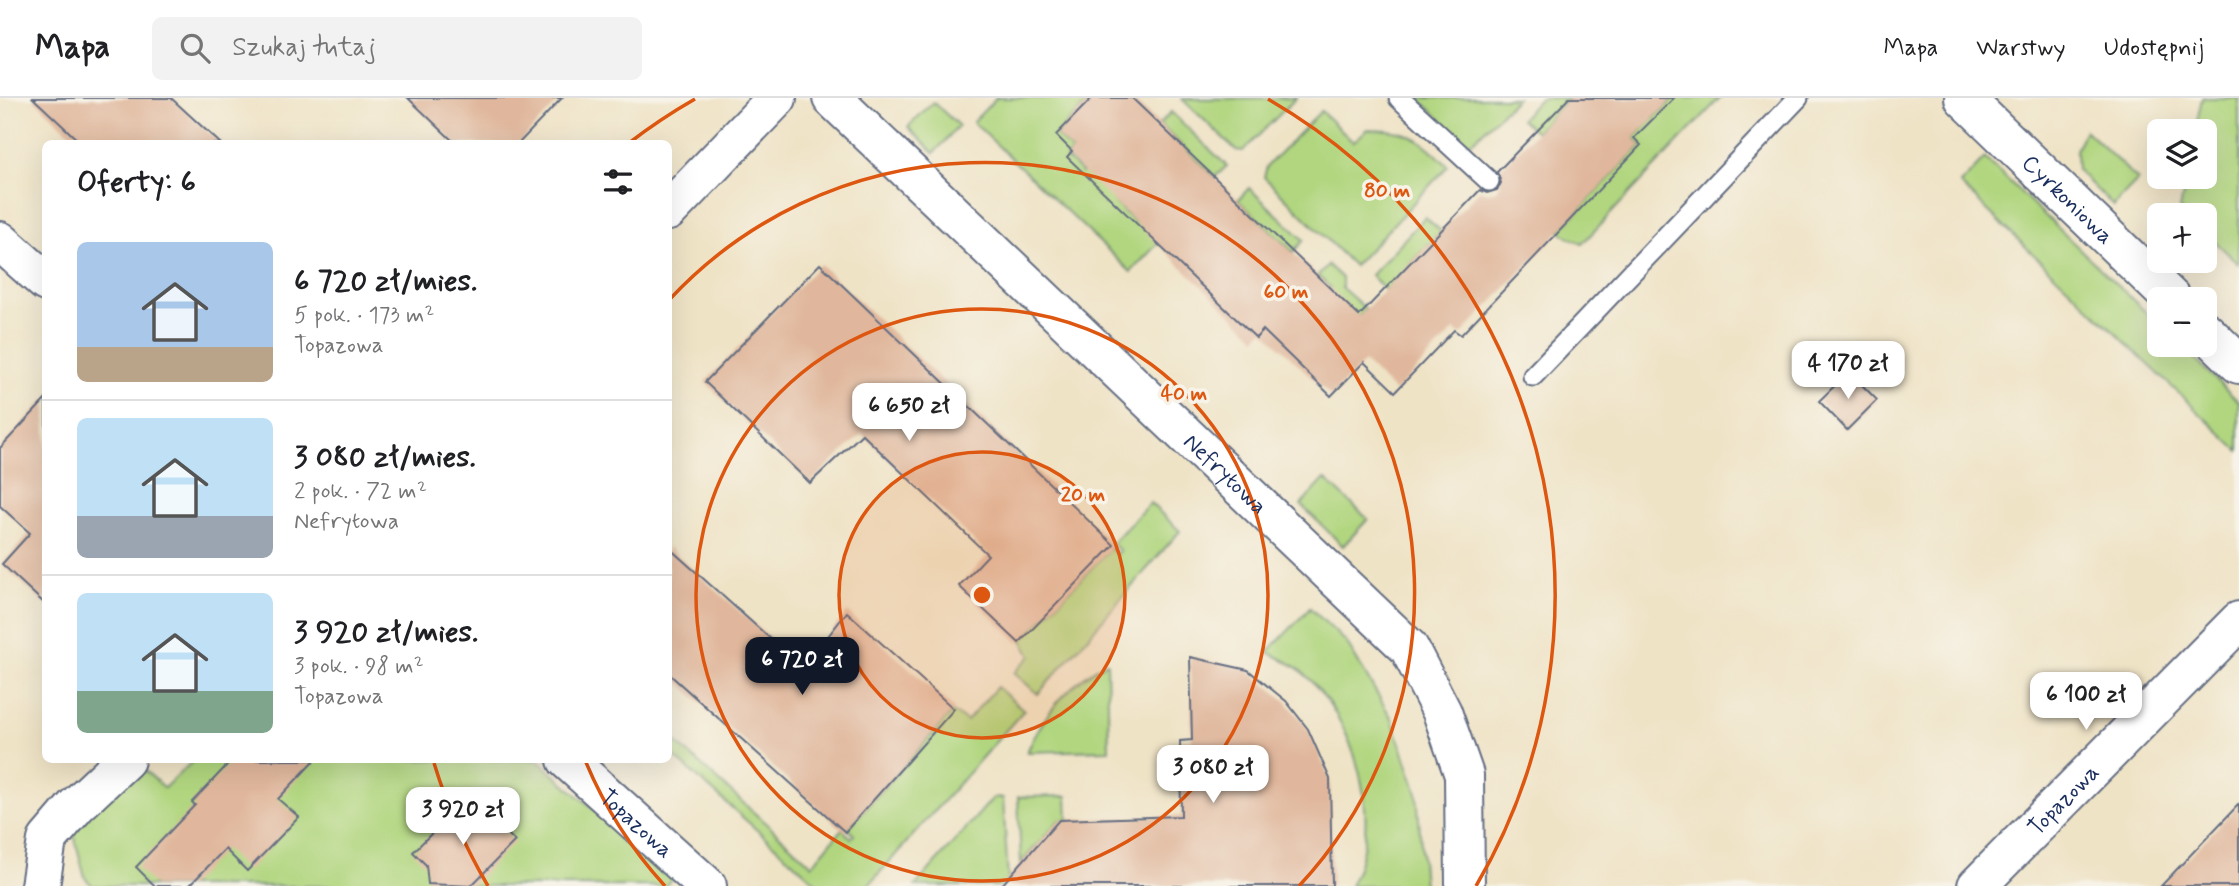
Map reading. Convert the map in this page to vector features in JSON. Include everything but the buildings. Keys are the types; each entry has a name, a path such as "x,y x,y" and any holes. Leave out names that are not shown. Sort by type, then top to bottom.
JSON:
{"street":[{"path":"672,207 777,98"},
{"name":"Nefrytowa","path":"832,98 1409,648 1442,712 1464,775 1465,886"},
{"name":"Cyrkoniowa","path":"1964,98 2160,287"},
{"path":"0,240 42,278"},
{"path":"2217,343 2239,364"},
{"name":"Topazowa","path":"1977,886 2239,621"},
{"path":"40,886 47,840 76,806 122,763"},
{"name":"Topazowa","path":"570,763 707,886"}],"lane":[{"path":"1399,98 1489,181"},
{"path":"1533,376 1798,98"}],"green space":[{"path":"996,98 1080,98 1086,104 1056,135 1072,151 1066,158 1082,173 1089,167 1130,218 1140,226 1164,237 1131,272 973,122"},
{"path":"1296,98 1243,151 1236,150 1182,99"},
{"path":"1418,98 1517,98 1471,143 1464,141"},
{"path":"1541,98 1569,98 1536,132 1521,119"},
{"path":"1674,98 1720,98 1582,244 1559,231 1641,145 1634,138"},
{"path":"2202,98 2239,98 2239,264 2217,243 2217,203 2181,203 2184,189 2217,189 2217,119 2198,119"},
{"path":"933,102 959,126 934,153 908,127"},
{"path":"1321,111 1353,142 1368,129 1404,133 1429,148 1448,166 1354,266 1264,177 1267,166"},
{"path":"1171,112 1227,166 1215,177 1159,124"},
{"path":"2085,130 2138,180 2113,206 2077,170 2076,150"},
{"path":"1985,158 2147,313 2147,357 2192,357 2239,402 2239,451 1960,184"},
{"path":"1249,188 1304,240 1293,252 1238,200"},
{"path":"1425,217 1441,231 1385,290 1371,275"},
{"path":"1328,265 1342,278 1342,288 1366,309 1340,336 1311,307 1330,288 1318,275"},
{"path":"1325,479 1368,519 1343,546 1301,505"},
{"path":"1150,503 1180,531 1038,694 1014,673 1031,656 1022,640 1111,548 1117,554 1120,551 1112,543"},
{"path":"1310,608 1346,642 1392,719 1417,793 1424,886 1350,886 1360,860 1365,832 1365,802 1350,743 1320,691 1297,668 1268,652"},
{"path":"1107,662 1109,750 1027,752 1041,724 1059,700 1081,679"},
{"path":"997,687 1024,710 868,886 820,886 672,755 672,739 812,865 842,829 851,838 854,835 848,828 952,712 967,721"},
{"path":"137,763 164,788 191,763 540,763 673,878 665,886 93,886 85,878 71,823"},
{"path":"1067,796 1068,820 1059,820 1021,863 1018,797"},
{"path":"993,798 1003,798 1008,879 1001,886 915,886"}]}
